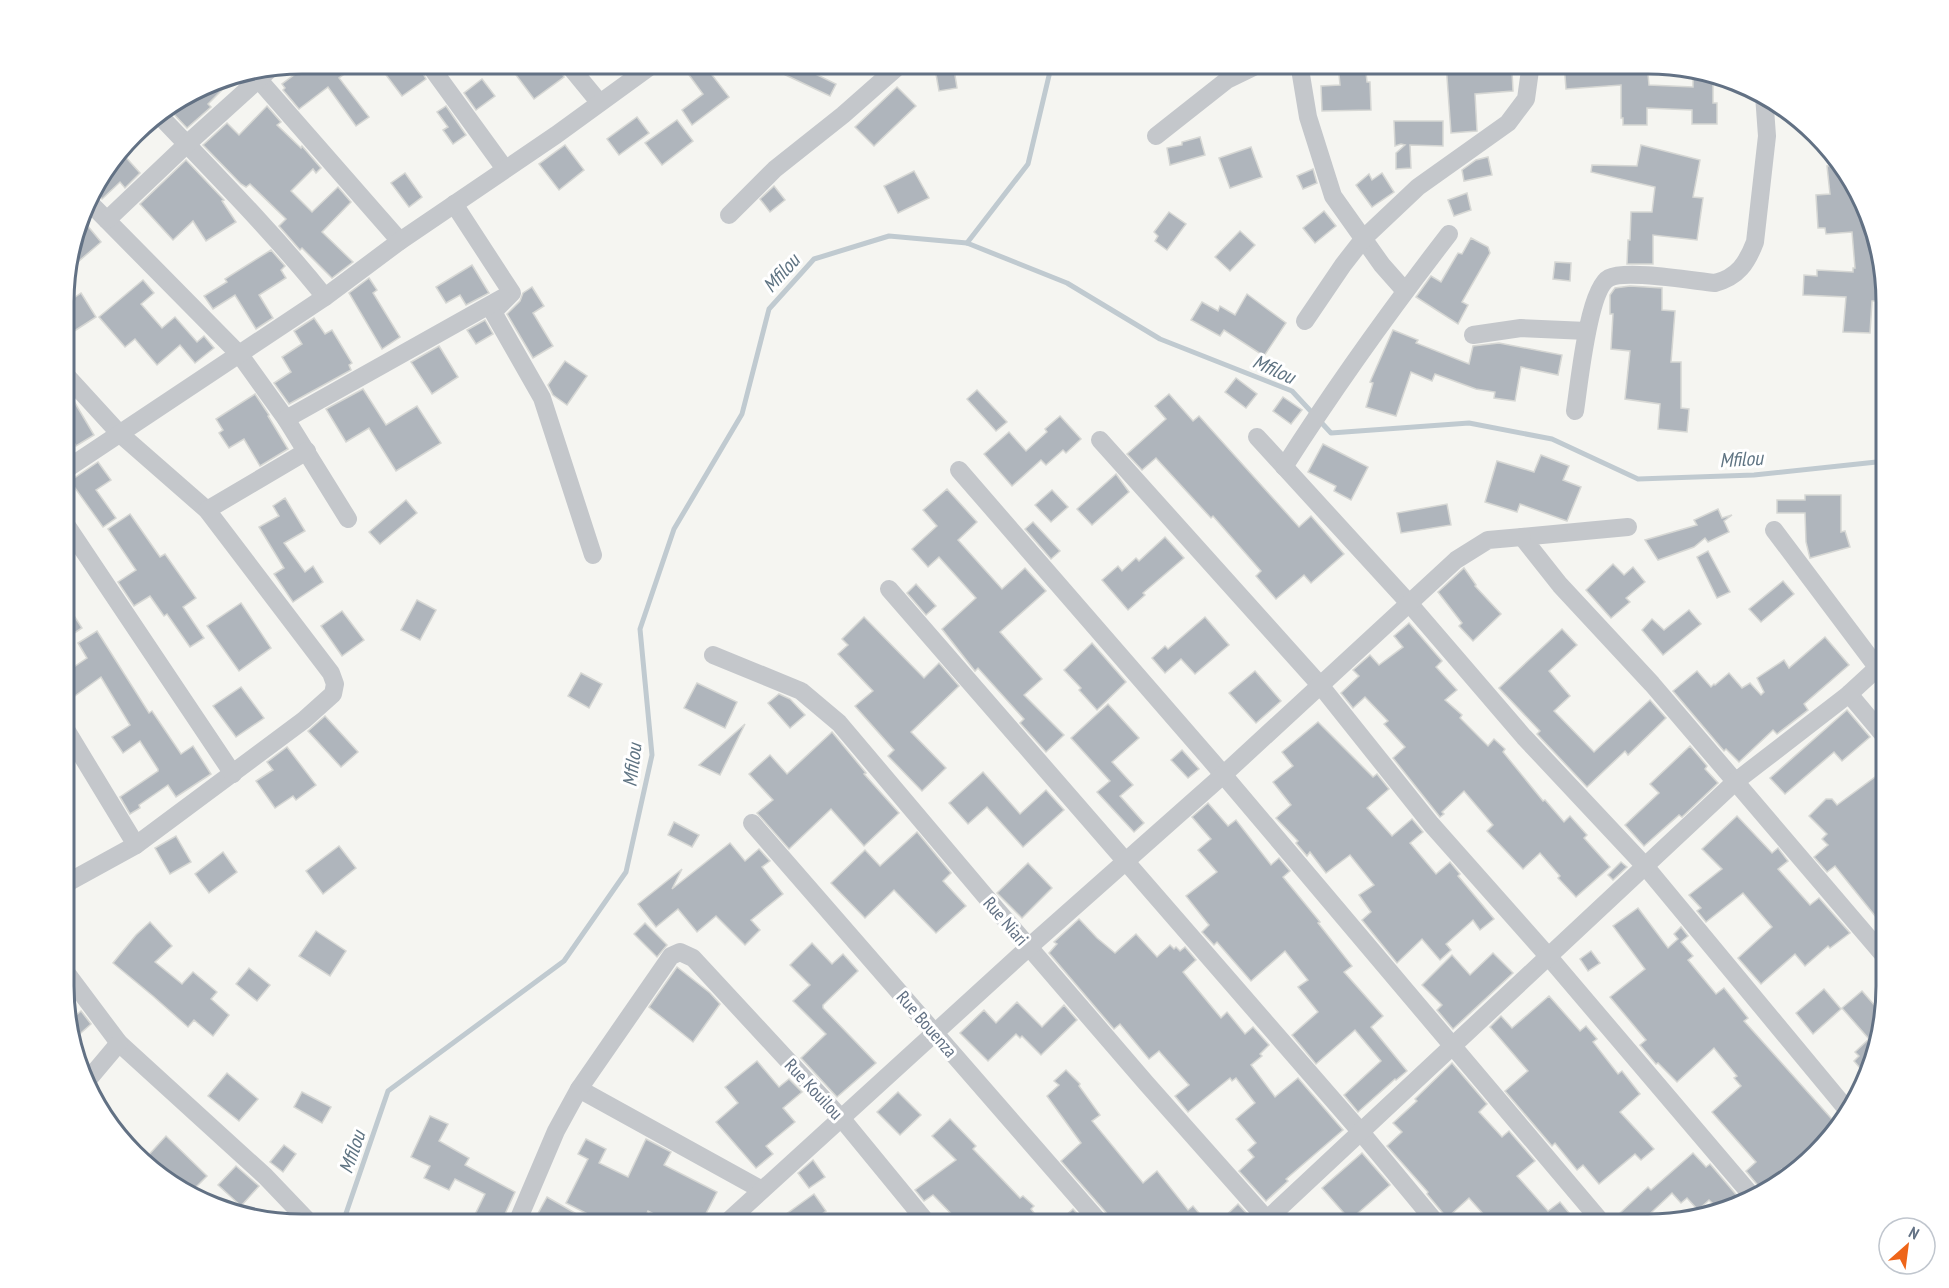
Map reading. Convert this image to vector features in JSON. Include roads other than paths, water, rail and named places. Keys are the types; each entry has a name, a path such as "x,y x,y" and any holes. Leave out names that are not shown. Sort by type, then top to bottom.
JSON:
{"street":[{"path":"436,74 505,169"},
{"path":"576,74 599,102"},
{"path":"74,464 325,297 400,241 556,135 639,74"},
{"path":"729,214 775,169 843,116 890,74"},
{"path":"1156,136 1227,80 1239,74"},
{"path":"1301,74 1308,117 1333,196 1382,265 1405,291"},
{"path":"1305,321 1364,238 1418,187 1508,123 1526,99 1529,74"},
{"path":"267,76 400,241"},
{"path":"107,220 262,77"},
{"path":"1575,411 1587,331 1597,295 1609,278 1630,274 1715,283 1727,280 1741,270 1750,257 1755,242 1767,136 1765,106"},
{"path":"164,120 302,268 325,297"},
{"path":"454,204 512,293"},
{"path":"94,208 240,355 286,419 348,519"},
{"path":"1284,467 1320,411 1350,372 1405,291 1449,234"},
{"path":"286,419 512,293"},
{"path":"512,293 493,312 542,398 593,555"},
{"path":"1473,335 1521,328 1587,331"},
{"path":"74,384 119,434 207,510 331,673 335,684 333,694 233,774 136,845 74,879"},
{"path":"1257,437 1408,602 1524,737 1645,866 1842,1104"},
{"path":"1100,440 1320,685 1431,824 1548,956 1748,1191"},
{"path":"207,510 307,451"},
{"path":"959,470 1223,775 1595,1214"},
{"path":"736,1214 1029,947 1223,775 1456,560 1488,540 1628,527"},
{"path":"1774,530 1875,656"},
{"path":"74,536 233,774"},
{"path":"1522,537 1560,585 1652,684 1875,945"},
{"path":"889,589 1360,1131 1429,1214"},
{"name":"Rue Niari","path":"713,655 801,692 839,723 1259,1214"},
{"path":"1276,1214 1360,1131 1734,782 1849,694 1875,670"},
{"path":"1849,694 1875,725"},
{"path":"74,743 136,845"},
{"name":"Rue Bouenza","path":"752,823 1092,1214"},
{"name":"Rue Kouilou","path":"579,1089 671,956 680,952 693,958 842,1119 920,1214"},
{"path":"74,983 119,1043 265,1176 301,1214"},
{"path":"92,1076 119,1043"},
{"path":"521,1214 556,1131 579,1089 762,1190"}],"waterway":[{"path":"967,243 1028,164 1049,74"},
{"name":"Mfilou","path":"346,1214 388,1091 564,961 626,872 652,755 640,629 674,529 742,414 769,309 814,259 889,236 967,243 1067,283 1160,339 1292,391 1331,433 1469,423 1552,439 1638,479 1754,475 1875,462"}]}
